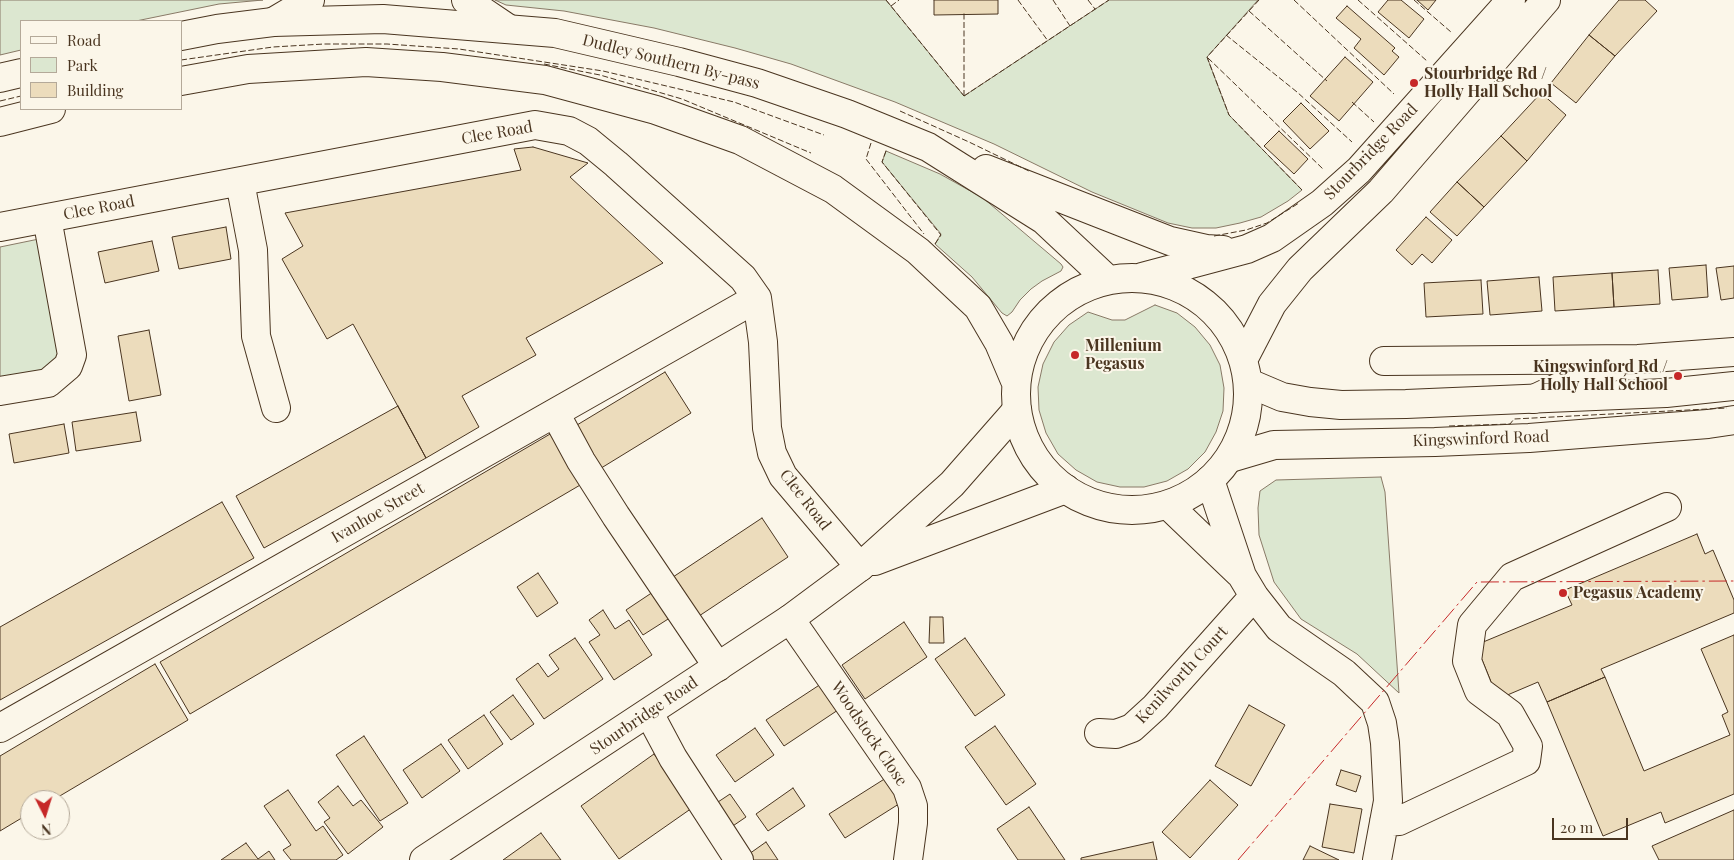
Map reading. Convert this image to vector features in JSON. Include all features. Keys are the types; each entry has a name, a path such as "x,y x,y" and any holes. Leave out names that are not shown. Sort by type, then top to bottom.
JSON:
{"main road":[{"path":"273,22 310,0"},
{"path":"466,0 508,29"},
{"name":"Stourbridge Road","path":"1142,277 1247,249 1272,238 1322,203 1359,170 1511,0"},
{"name":"Stourbridge Road","path":"1246,370 1272,304 1300,269 1381,191 1546,0"},
{"name":"Dudley Southern By-pass","path":"182,36 273,22 383,19 555,33 679,62 757,83 847,114 928,147 1044,220 1107,279"},
{"path":"182,81 248,69 366,62 442,67 545,80 656,110 740,140 832,189 918,252 978,307 999,344 1016,397 1025,438 1042,468 1066,489 1089,502 1115,508 1141,510 1168,505 1190,495 1210,480 1230,458 1246,422 1246,370 1229,327 1205,302 1176,288 1142,277 1107,279 1073,293 1044,316 1025,348 1016,397"},
{"path":"0,78 20,73"},
{"path":"0,122 47,110"},
{"name":"Clee Road","path":"0,228 535,124 569,131 588,141 616,164 743,278 757,298 763,342 767,428 772,453 783,476 860,567"},
{"path":"928,147 1170,241 1206,249 1247,249"},
{"path":"240,182 253,250 256,336 276,408"},
{"path":"0,390 48,383 68,366 72,356 47,218"},
{"name":"Ivanhoe Street","path":"0,728 757,298"},
{"path":"1384,362 1638,359 1734,352"},
{"path":"1534,399 1574,380 1638,359"},
{"path":"1246,370 1282,397 1342,405 1666,393 1734,386"},
{"name":"Stourbridge Road","path":"424,860 790,619 860,567 952,484 1016,397"},
{"path":"555,413 581,461 616,516 718,667"},
{"name":"Kingswinford Road","path":"1230,458 1274,444 1425,442 1529,438 1708,424 1734,420"},
{"path":"1210,480 1248,586"},
{"name":"Stourbridge Road","path":"860,567 1066,489"},
{"path":"1168,505 1248,586 1279,628 1344,673 1374,702 1382,723 1385,744 1388,801 1377,860"},
{"path":"1384,822 1399,821 1526,761 1528,746 1510,714 1479,691 1467,661 1472,625 1512,577 1667,507"},
{"name":"Kenilworth Court","path":"1099,733 1116,734 1132,728 1155,707 1248,586"},
{"name":"Woodstock Close","path":"790,619 907,788 913,806 913,823 908,860"},
{"path":"649,713 673,758 739,860"}],"green space":[{"path":"0,0 263,0 219,4 141,20 20,20 20,50 0,55"},
{"path":"495,0 886,0 964,96 1109,0 1258,0 1207,57 1229,115 1302,190 1261,217 1240,223 1216,228 1192,228 1168,223 1092,192 994,144 895,102 791,64 654,28 564,11 506,5"},
{"path":"886,151 940,174 983,198 1061,264 1063,267 1061,271 1031,289 1007,316 1002,313 972,277 935,244 941,234 882,162"},
{"path":"39,239 59,355 49,370 0,381 0,247"},
{"path":"1155,305 1177,313 1195,327 1210,345 1220,365 1224,388 1223,411 1216,432 1205,452 1188,469 1167,481 1144,487 1120,487 1097,482 1076,470 1058,454 1046,433 1039,410 1038,387 1043,364 1054,342 1069,325 1088,312 1112,320 1125,320"},
{"path":"1381,477 1385,492 1399,693 1357,654 1301,619 1274,582 1259,535 1258,508 1260,491 1276,480"}],"building":[{"path":"934,0 998,0 998,14 934,15"},
{"path":"1388,0 1401,0 1424,19 1409,38 1378,12"},
{"path":"1417,0 1436,0 1428,10"},
{"path":"1619,0 1645,0 1657,11 1615,56 1589,35"},
{"path":"1347,6 1395,48 1392,51 1399,57 1384,75 1354,48 1361,39 1336,18"},
{"path":"1589,35 1615,56 1576,103 1551,83"},
{"path":"1345,57 1373,82 1339,121 1310,96"},
{"path":"1541,93 1566,115 1527,161 1501,136"},
{"path":"1301,103 1329,131 1310,149 1283,121"},
{"path":"1279,131 1308,159 1294,174 1264,146"},
{"path":"1501,136 1527,161 1484,207 1457,182"},
{"path":"533,147 588,163 570,177 663,263 526,338 536,355 462,396 479,427 426,458 353,324 327,339 282,259 303,246 285,213 521,170 514,149"},
{"path":"1457,182 1484,207 1457,236 1430,212"},
{"path":"1426,217 1452,240 1432,263 1422,254 1412,265 1396,250"},
{"path":"226,227 231,259 179,269 172,237"},
{"path":"152,241 159,271 105,283 98,252"},
{"path":"1706,265 1708,297 1672,300 1669,268"},
{"path":"1734,266 1734,298 1721,300 1716,268"},
{"path":"1658,270 1660,304 1614,307 1612,273"},
{"path":"1612,273 1614,307 1555,311 1553,277"},
{"path":"1539,277 1542,311 1490,315 1487,281"},
{"path":"1481,280 1483,314 1426,317 1424,283"},
{"path":"149,330 161,395 129,401 118,336"},
{"path":"665,372 691,413 598,470 572,428"},
{"path":"398,406 426,458 264,548 236,496"},
{"path":"136,412 141,441 76,451 72,422"},
{"path":"64,424 69,453 14,463 9,434"},
{"path":"557,430 587,481 190,714 160,662"},
{"path":"222,502 254,558 0,700 0,627"},
{"path":"762,518 788,557 696,618 670,579"},
{"path":"1697,534 1705,554 1713,550 1734,600 1734,613 1601,669 1605,677 1547,702 1538,682 1498,699 1476,645 1572,605 1565,590"},
{"path":"538,573 558,603 537,617 517,587"},
{"path":"659,588 676,614 643,635 626,610"},
{"path":"603,610 615,629 629,620 652,655 614,680 589,642 600,635 589,620"},
{"path":"930,617 943,617 944,643 929,643"},
{"path":"904,622 927,657 865,699 842,665"},
{"path":"1734,635 1734,794 1665,823 1661,812 1603,836 1547,702 1605,677 1644,771 1730,735 1722,715 1728,712 1701,649"},
{"path":"575,638 603,679 544,719 516,679 538,663 548,677 559,669 549,655"},
{"path":"965,638 1005,695 975,716 935,659"},
{"path":"155,664 188,720 70,790 20,790 20,819 0,831 0,756"},
{"path":"824,682 841,708 784,746 766,720"},
{"path":"513,695 534,724 511,740 490,712"},
{"path":"1249,705 1285,725 1251,786 1215,766"},
{"path":"484,715 503,744 468,769 448,740"},
{"path":"995,726 1036,784 1006,805 965,747"},
{"path":"755,728 774,755 735,782 716,755"},
{"path":"364,736 408,803 380,821 336,755"},
{"path":"441,744 460,771 422,798 403,770"},
{"path":"654,754 692,808 619,859 581,806"},
{"path":"1341,770 1361,776 1356,792 1336,785"},
{"path":"886,778 902,802 845,838 829,814"},
{"path":"1210,780 1238,805 1190,858 1162,832"},
{"path":"338,786 353,806 361,800 383,827 348,854 324,822 330,818 318,802"},
{"path":"793,788 805,806 768,831 756,814"},
{"path":"288,790 316,831 323,826 343,855 336,860 291,860 283,850 291,845 264,806"},
{"path":"713,794 718,802 730,794 746,817 724,832 703,801"},
{"path":"1330,804 1362,809 1354,853 1322,847"},
{"path":"1029,807 1065,860 1018,860 997,829"},
{"path":"1734,810 1734,860 1659,860 1652,846"},
{"path":"541,833 561,860 503,860"},
{"path":"766,842 778,860 753,860 749,854"},
{"path":"1153,842 1157,860 1081,860 1081,858"},
{"path":"246,843 258,859 269,851 275,860 221,860"},
{"path":"1310,846 1339,860 1303,860"}],"fence":[{"path":"886,0 964,96"},
{"path":"891,6 899,0"},
{"path":"1018,0 1048,41"},
{"path":"1053,0 1070,26"},
{"path":"1088,0 1095,9"},
{"path":"964,96 1109,0"},
{"path":"1259,0 1207,57 1229,115 1302,190"},
{"path":"1294,0 1394,94"},
{"path":"1358,0 1427,61"},
{"path":"1414,0 1451,32"},
{"path":"964,11 964,96"},
{"path":"1249,11 1327,81"},
{"path":"1226,35 1297,92 1352,142"},
{"path":"182,60 273,47 324,44 387,44 459,49 603,71 734,102 824,135"},
{"path":"1208,58 1323,169"},
{"path":"544,64 600,75 682,99 811,153"},
{"path":"0,101 20,96"},
{"path":"1352,102 1374,122"},
{"path":"900,111 1031,172"},
{"path":"871,143 866,159 924,234"},
{"path":"886,151 882,162 941,235 935,244"},
{"path":"1214,236 1246,230 1267,223 1299,203"},
{"path":"1449,426 1510,424 1514,419 1727,408"}],"power":[{"path":"1238,860 1477,582 1734,581"}],"place":[{"name":"Stourbridge Rd / Holly Hall School","path":"1414,83"},
{"name":"Millenium Pegasus","path":"1075,355"},
{"name":"Kingswinford Rd / Holly Hall School","path":"1678,376"},
{"name":"Pegasus Academy","path":"1563,593"}]}
